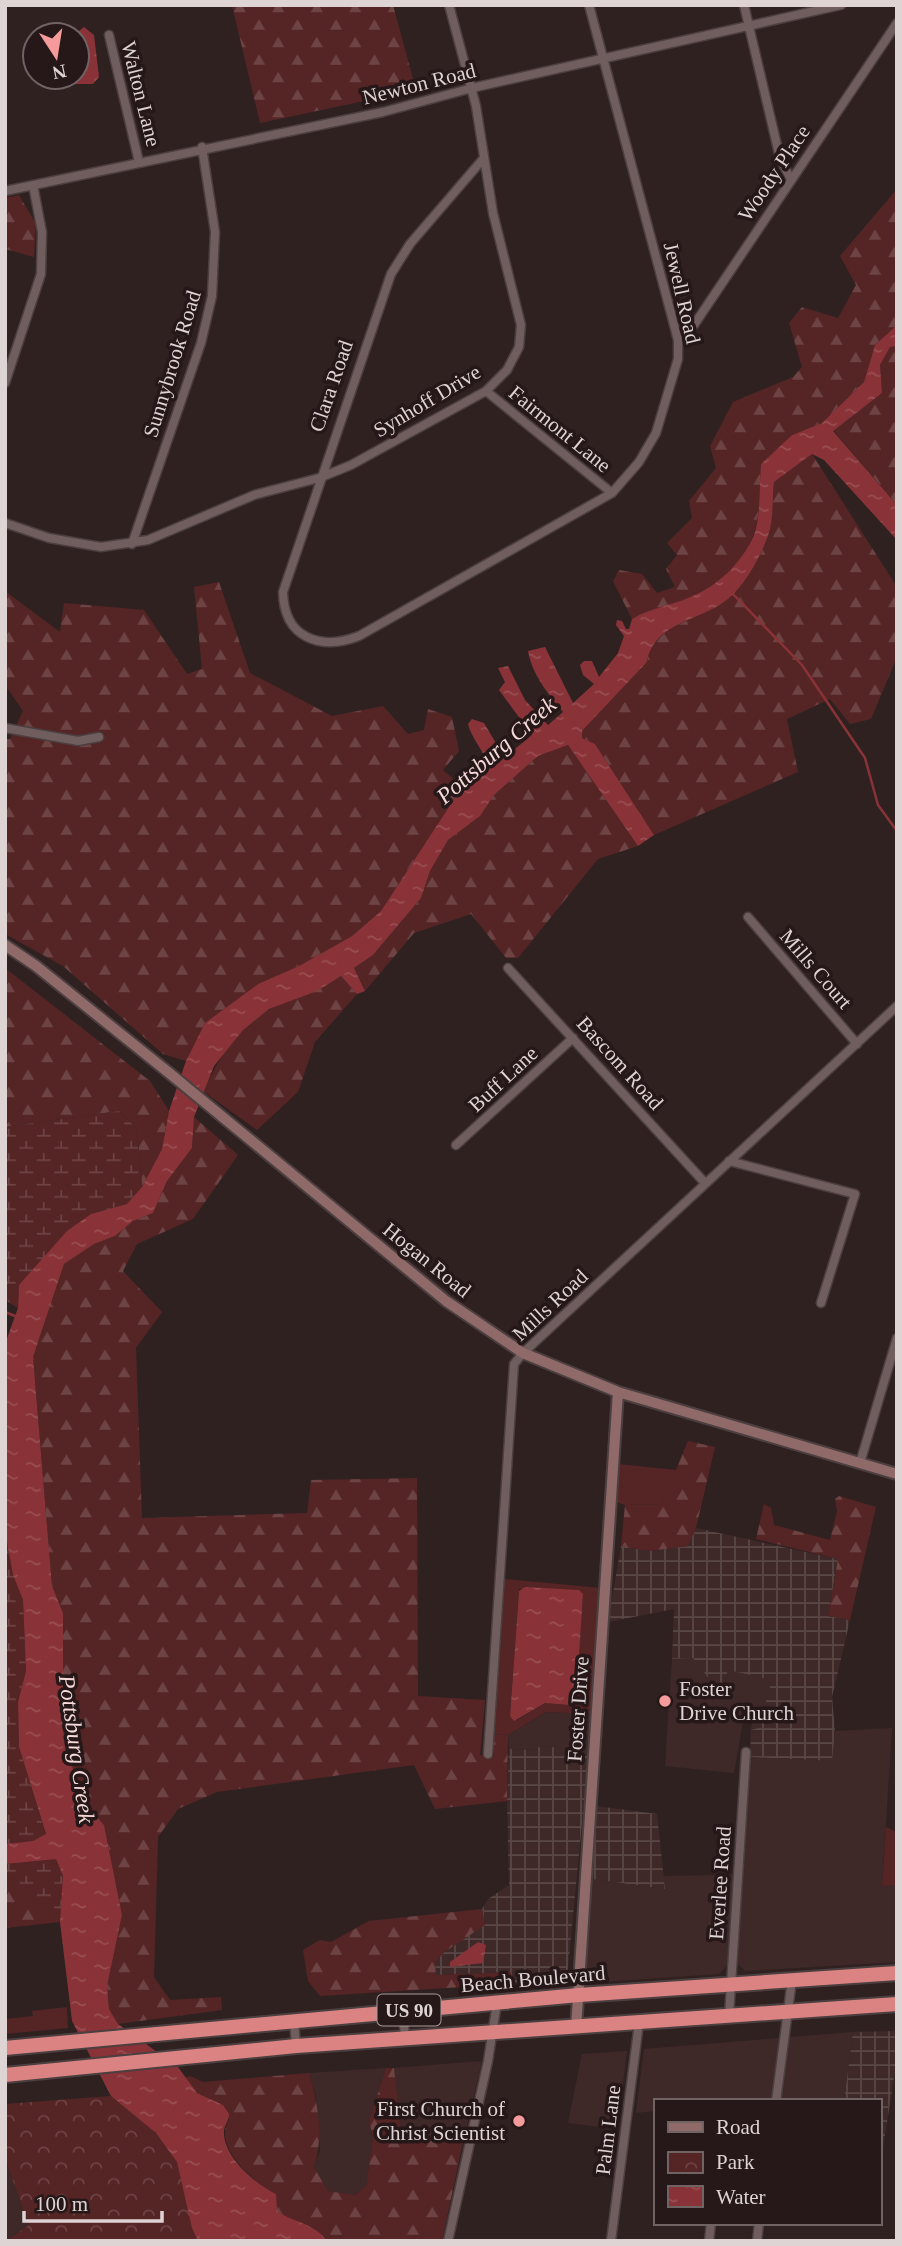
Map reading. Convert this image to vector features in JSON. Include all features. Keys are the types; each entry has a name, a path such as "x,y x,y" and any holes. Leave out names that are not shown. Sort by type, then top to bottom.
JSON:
{"highway":[{"name":"Beach Boulevard","path":"5,2048 579,1995 897,1973"},
{"name":"US 90","path":"5,2075 296,2046 897,2004"}],"main road":[{"name":"Hogan Road","path":"5,945 36,966 168,1072 446,1301 523,1353 618,1392 897,1474"},
{"name":"Foster Drive","path":"576,2028 618,1392"}],"street":[{"name":"Synhoff Drive","path":"5,523 79,544 101,547 132,544 174,531 262,492 319,478 351,465 486,391 513,360 521,335 483,159 472,88 449,5"},
{"name":"Jewell Road","path":"314,641 336,643 359,636 612,493 639,461 656,433 678,359 678,340 589,5"},
{"path":"744,5 780,158 791,180"},
{"name":"Newton Road","path":"5,191 202,147 383,112 472,88 841,5"},
{"name":"Woody Place","path":"678,340 694,325 897,23"},
{"name":"Walton Lane","path":"109,35 139,162"},
{"name":"Sunnybrook Road","path":"132,544 201,343 212,296 215,232 202,147"},
{"name":"Clara Road","path":"314,641 290,621 283,592 319,478 391,274 410,244 483,159"},
{"path":"5,383 41,274 42,232 33,185"},
{"name":"Fairmont Lane","path":"486,391 612,493"},
{"path":"5,729 78,741 99,737"},
{"name":"Mills Court","path":"748,916 857,1044"},
{"name":"Bascom Road","path":"508,968 705,1183"},
{"name":"Mills Road","path":"488,1754 514,1364 897,1006"},
{"name":"Buff Lane","path":"456,1145 573,1038"},
{"path":"729,1161 855,1194 821,1303"},
{"path":"860,1463 897,1338"},
{"name":"Everlee Road","path":"729,2016 746,1752"},
{"path":"776,2099 792,1980"},
{"path":"447,2241 493,2033 497,2003"},
{"path":"403,2011 405,2039"},
{"path":"294,2020 296,2046"},
{"name":"Palm Lane","path":"611,2241 639,2023"}],"shaded area":[{"path":"696,1528 838,1559 828,1616 850,1620 832,1697 835,1731 832,1761 750,1757 751,1730 758,1728 772,1680 728,1670 720,1693 693,1658 672,1659 674,1609 608,1622 621,1546 650,1551 688,1546"},
{"path":"693,1658 720,1692 728,1670 773,1680 758,1728 751,1730 752,1722 743,1721 734,1773 665,1766 672,1659"},
{"path":"546,1712 592,1714 589,1751 542,1746 532,1750 509,1749 508,1735"},
{"path":"892,1728 882,1885 897,1885 897,1962 745,1971 737,1963 737,1944 750,1757 832,1761 835,1731"},
{"path":"542,1746 589,1751 567,1978 511,1984 510,1972 436,1975 435,1963 443,1953 484,1925 482,1909 488,1899 509,1885 509,1749 532,1750"},
{"path":"596,1806 657,1814 665,1889 591,1879"},
{"path":"733,1875 727,1965 719,1974 602,1982 591,1979 586,1968 591,1879 665,1889 664,1876"},
{"path":"897,2031 897,2058 882,2154 881,2099 844,2099 853,2032"},
{"path":"853,2032 844,2099 654,2099 654,2111 636,2113 644,2049"},
{"path":"627,2051 617,2129 568,2123 582,2054"},
{"path":"482,2061 463,2142 458,2135 402,2137 394,2068"},
{"path":"386,2068 369,2121 373,2138 366,2186 355,2195 328,2191 314,2167 320,2151 316,2097 309,2073"},
{"path":"5,2159 29,2225 6,2241 5,2241"}],"green space":[{"path":"232,5 393,5 416,90 260,123"},
{"path":"897,189 897,325 875,345 864,382 822,423 792,435 761,464 759,508 754,533 744,554 728,573 698,594 632,619 613,581 619,570 642,574 657,593 675,587 666,569 677,555 667,543 692,518 689,501 716,468 710,446 733,402 793,377 802,367 789,323 802,307 838,318 856,285 840,256"},
{"path":"19,195 36,224 34,257 5,249 5,198"},
{"path":"897,346 897,505 833,430 882,393 880,365 890,347"},
{"path":"812,454 897,587 897,657 871,719 850,724 830,699 787,719 798,772 654,835 595,744 582,738 582,731 647,662 652,648 660,638 680,624 717,607 740,586 757,561 770,530 774,482"},
{"path":"219,582 250,673 332,716 383,706 408,734 424,730 428,709 452,717 459,751 443,770 457,782 460,790 381,911 352,936 299,966 258,984 205,1023 186,1061 163,1054 63,966 5,934 5,739 10,739 23,711 5,685 5,591 60,632 64,603 144,610 187,674 202,669 194,587"},
{"path":"568,745 638,846 598,859 518,958 506,958 471,914 414,933 365,991 354,968 373,955 421,898 430,871 448,840 479,816 494,795 538,756"},
{"path":"5,968 150,1081 169,1111 162,1149 142,1187 137,1129 119,1111 5,1127"},
{"path":"341,976 357,994 315,1042 298,1092 257,1130 204,1092 230,1044 250,1023 272,1008"},
{"path":"119,1111 137,1129 142,1187 127,1204 91,1214 19,1285 18,1308 5,1300 5,1127"},
{"path":"194,1117 238,1155 193,1219 137,1244 123,1271 162,1312 136,1348 142,1518 307,1513 311,1480 417,1478 418,1696 485,1700 480,1755 494,1756 494,1734 508,1735 507,1801 435,1809 414,1765 217,1792 178,1809 158,1837 154,1977 170,2000 221,1997 222,2010 118,2024 109,2009 107,1986 122,1915 104,1825 81,1799 63,1731 63,1613 52,1586 33,1357 64,1264 94,1244 115,1236 133,1221 153,1213 167,1181 192,1148"},
{"path":"688,1441 715,1447 696,1528 688,1546 650,1551 621,1546 625,1505 662,1504"},
{"path":"618,1464 677,1470 662,1504 625,1505 616,1502"},
{"path":"839,1496 876,1507 850,1620 828,1616 838,1559 756,1539 764,1504 771,1508 774,1525 830,1540 837,1511 835,1499"},
{"path":"5,1531 13,1575 23,1600 26,1671 18,1702 19,1747 46,1835 33,1841 5,1844"},
{"path":"504,1579 601,1588 592,1714 546,1712 508,1735 494,1734","holes":["519,1589 579,1590 583,1596 574,1703 545,1703 517,1720 510,1716"]},
{"path":"886,1827 897,1832 897,1885 882,1886"},
{"path":"56,1859 63,1876 63,1916 26,1896 19,1882 5,1875 5,1864"},
{"path":"5,1875 19,1882 27,1896 63,1916 60,1922 5,1928"},
{"path":"482,1909 485,1925 443,1953 435,1963 436,1975 511,1972 511,1984 320,1996 308,1981 303,1950 320,1940 331,1942 369,1921"},
{"path":"67,2007 68,2028 5,2034 5,2019 33,2016 32,2011"},
{"path":"386,2068 394,2068 402,2137 459,2135 463,2142 442,2241 327,2241 311,2227 276,2211 276,2194 247,2173 231,2152 225,2130 229,2120 223,2105 197,2093 184,2078 190,2076 203,2082 309,2073 319,2120 319,2144 314,2167 328,2191 355,2195 366,2186 373,2138 369,2121"},
{"path":"111,2096 156,2134 177,2161 198,2241 6,2241 29,2225 5,2159 5,2104"}],"water":[{"path":"91,33 94,35 99,77 93,84"},
{"name":"Pottsburg Creek","path":"897,325 897,346 890,347 880,365 882,393 833,431 897,505 897,540 824,460 812,454 774,482 770,530 757,561 740,586 717,607 680,624 659,638 647,662 582,731 582,738 595,744 654,835 638,846 568,745 538,756 494,795 480,816 448,840 430,871 421,898 373,955 354,968 365,991 357,994 341,976 317,991 269,1009 243,1030 214,1066 194,1117 192,1148 167,1181 153,1213 133,1221 115,1236 94,1244 64,1264 33,1357 52,1586 63,1613 63,1731 81,1799 104,1825 122,1915 107,1986 109,2009 118,2024 178,2067 197,2093 223,2105 229,2114 224,2130 225,2140 234,2159 259,2184 276,2194 277,2211 311,2227 327,2241 198,2241 192,2228 177,2162 156,2133 111,2096 72,2021 60,1922 63,1876 56,1859 5,1864 5,1844 33,1841 46,1834 19,1747 18,1702 26,1671 23,1600 13,1575 5,1531 5,1344 18,1308 19,1285 67,1231 91,1214 127,1204 142,1187 162,1149 169,1111 186,1061 205,1023 258,984 299,966 352,936 381,911 460,790 488,767 468,724 472,719 484,723 500,750 510,753 532,735 499,690 505,682 498,668 508,666 525,700 548,725 563,712 537,676 528,651 545,647 573,703 594,684 583,675 580,665 584,661 592,661 599,677 618,653 624,636 616,625 617,620 622,621 626,629 629,629 632,619 639,615 688,598 718,581 743,555 754,535 759,509 761,464 792,435 822,423 864,382 875,345"},
{"path":"525,1587 579,1590 583,1594 576,1701 570,1705 545,1703 514,1721 510,1716 519,1591"},
{"path":"478,1942 486,1945 483,1963 450,1967 450,1962"}],"waterway":[{"path":"732,593 802,665 865,758 878,805 897,831"},
{"path":"5,1312 15,1316"}],"place":[{"name":"Foster Drive Church","path":"665,1701"},
{"name":"First Church of Christ Scientist","path":"519,2121"}]}
